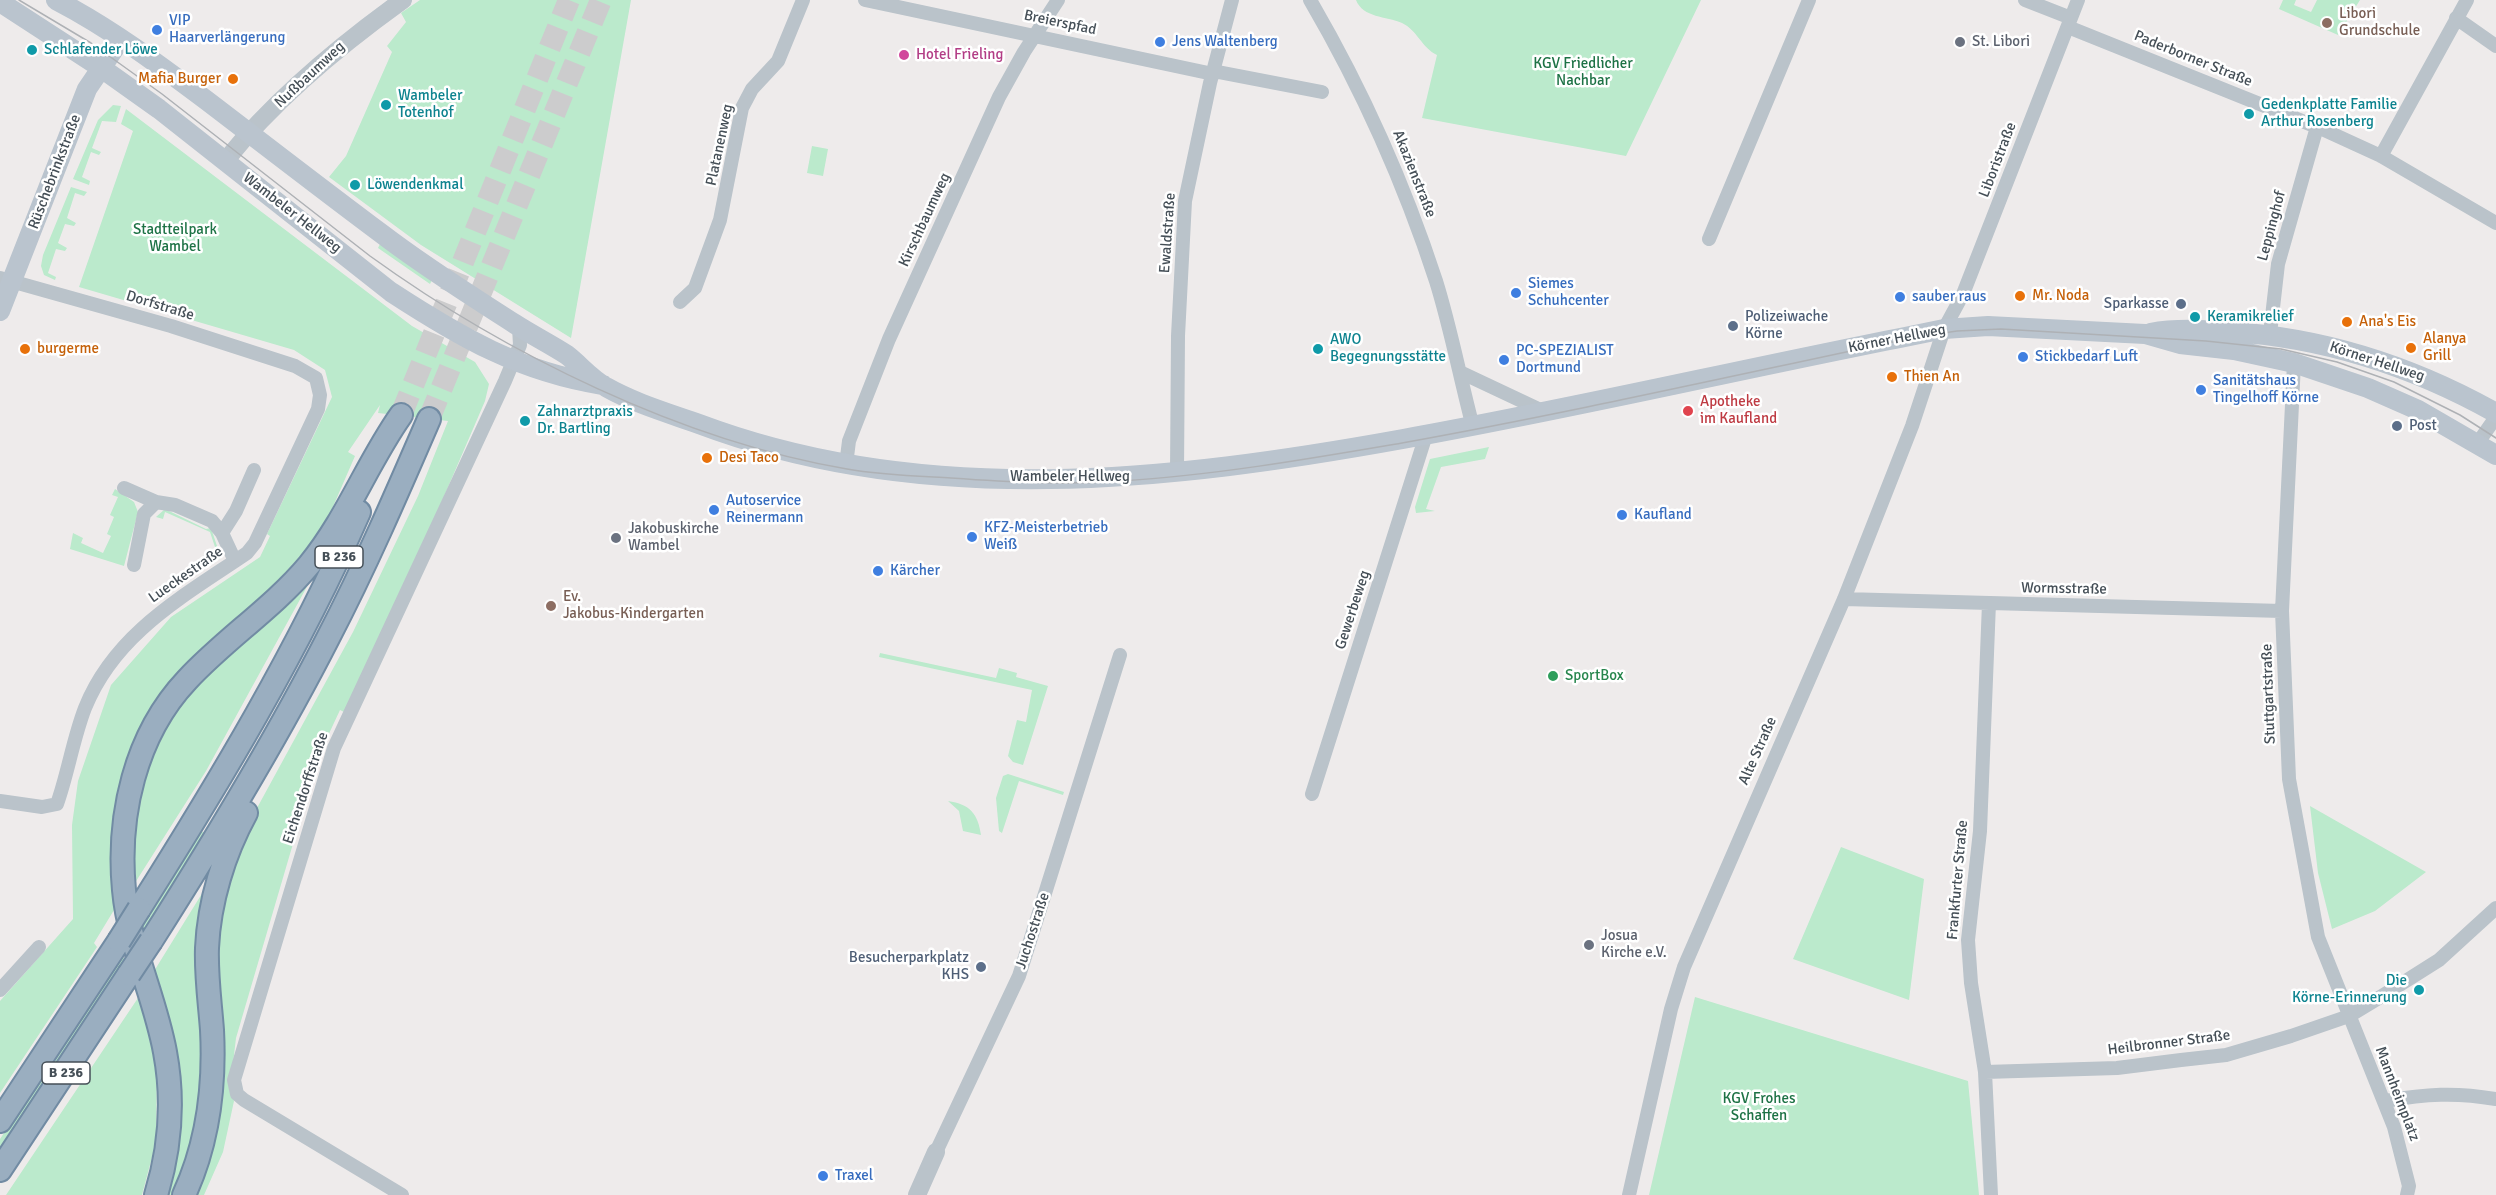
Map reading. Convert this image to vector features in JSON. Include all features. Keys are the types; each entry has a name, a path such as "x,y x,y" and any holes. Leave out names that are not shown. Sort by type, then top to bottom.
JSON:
{"highway":[{"name":"B 236","path":"0,1121 119,941 139,909 221,779 337,562 401,415 382,442 339,524 326,543 308,566 274,600 185,681 146,743 133,777 123,824 124,893 133,943 165,1051 170,1090 170,1125 156,1195"},
{"name":"B 236","path":"0,1170 223,828 329,637 385,520 429,419"},
{"path":"184,1195 202,1143 211,1104 212,1029 207,947 212,906 233,840 272,769 285,718"}],"main road":[{"name":"Wambeler Hellweg","path":"56,0 90,17 249,132 395,244 519,327 568,356 603,385"},
{"name":"Wambeler Hellweg","path":"0,2 100,67 226,160 391,292 453,331 514,361 559,378 603,385 729,436 808,458 846,465 922,473 1041,479 1120,478 1267,463 1547,413"},
{"name":"Rüschebrinkstraße","path":"0,311 5,280 87,89 121,39"},
{"name":"Körner Hellweg","path":"1547,413 1944,329 1988,326 2145,334 2180,344 2234,350 2294,363 2368,388 2408,406 2496,455"},
{"name":"Körner Hellweg","path":"2145,334 2175,328 2270,334 2362,354 2432,381 2496,415"}],"street":[{"name":"Nußbaumweg","path":"226,160 249,132 349,39 404,0"},
{"name":"Platanenweg","path":"680,302 695,288 720,220 741,108 752,89 778,62 803,0"},
{"name":"Breierspfad","path":"865,0 1194,70 1322,92"},
{"name":"Kirschbaumweg","path":"846,465 852,432 889,339 999,97 1058,0"},
{"name":"Ewaldstraße","path":"1177,473 1183,223 1189,178 1232,0"},
{"name":"Akazienstraße","path":"1310,0 1370,111 1406,195 1437,283 1473,427"},
{"path":"1709,239 1809,0"},
{"name":"Paderborner Straße","path":"2025,0 2070,22 2382,156 2496,223"},
{"name":"Liboristraße","path":"1944,329 1963,294 2078,0"},
{"path":"2382,156 2467,0"},
{"path":"2456,18 2496,46"},
{"name":"Leppinghof","path":"2270,334 2278,264 2317,127"},
{"name":"Dorfstraße","path":"5,280 171,326 308,371"},
{"name":"Eichendorffstraße","path":"402,1195 244,1100 237,1094 234,1080 334,748 514,361 520,345 519,327"},
{"name":"Alte Straße","path":"1629,1195 1671,1009 1684,967 1844,599 1912,426 1944,329"},
{"name":"Stuttgartstraße","path":"2294,363 2282,611 2289,778 2319,937 2349,1016"},
{"name":"Lueckestraße","path":"0,801 42,807 57,804 85,710 103,674 146,623 247,553 261,533 318,409 319,387 316,378 308,371"},
{"path":"1460,372 1547,413"},
{"path":"2477,444 2496,415"},
{"name":"Gewerbeweg","path":"1312,794 1426,435"},
{"path":"222,533 236,511 254,470"},
{"path":"124,488 156,502 187,509 212,521 222,533 235,561"},
{"path":"134,565 144,514 156,502"},
{"name":"Wormsstraße","path":"1844,599 2282,611"},
{"name":"Frankfurter Straße","path":"1989,603 1980,831 1968,940 1971,983 1985,1072 1991,1195"},
{"name":"Juchostraße","path":"917,1195 1018,976 1120,656"},
{"name":"Heilbronner Straße","path":"1985,1072 2117,1068 2226,1055 2349,1016 2439,960 2496,908"},
{"path":"0,990 39,947"},
{"name":"Mannheimplatz","path":"2349,1016 2385,1101 2408,1190"},
{"path":"2385,1101 2431,1093 2457,1093 2496,1099"}],"green space":[{"path":"420,0 631,0 571,338 421,245 329,177 346,156 392,52 387,46 406,22 401,13"},
{"name":"KGV Friedlicher Nachbar","path":"1356,0 1701,0 1626,156 1422,118 1437,55 1427,48 1407,26 1369,13 1359,6"},
{"name":"Libori Grundschule","path":"2283,0 2296,0 2294,5 2311,12 2317,0 2360,0 2338,35 2279,9"},
{"path":"113,105 121,106 116,122 102,121 92,148 101,152 99,155 91,152 82,177 90,181 89,185 73,179 98,120"},
{"name":"Stadtteilpark Wambel","path":"126,109 412,326 475,362 489,384 485,401 439,508 344,712 340,710 319,755 236,1038 230,1089 234,1101 223,1152 204,1195 191,1195 216,982 218,913 239,841 353,632 418,496 448,421 378,413 380,405 348,452 355,456 322,532 265,595 211,641 168,684 144,724 124,771 112,820 114,910 94,943 97,947 0,1093 0,1001 73,919 72,825 78,781 111,685 171,617 260,557 270,536 267,534 332,397 325,370 294,350 79,287 133,131 121,124"},
{"path":"812,146 828,149 823,176 807,173"},
{"path":"71,187 87,192 84,196 75,193 67,218 76,223 74,226 65,224 58,243 67,248 65,251 56,249 48,273 56,277 55,280 44,275 41,266 43,255"},
{"path":"380,244 432,280 430,284 378,248"},
{"path":"1489,447 1485,459 1441,467 1426,509 1435,511 1416,513 1415,507 1430,459"},
{"path":"115,489 134,502 138,512 124,566 70,549 73,533 83,538 81,543 103,553 111,536 107,534 114,517 110,515 118,497 112,495"},
{"path":"165,509 206,529 211,528 221,558 219,559 210,532 165,512 163,519 156,517"},
{"path":"315,572 206,771 133,886 132,838 142,784 156,744 192,687"},
{"path":"880,653 996,678 999,668 1017,673 1016,677 1048,686 1023,765 1013,762 1008,756 1017,720 1026,722 1032,690 879,657"},
{"path":"1008,774 1064,792 1063,795 1019,781 1002,833 999,831 996,798 1003,776"},
{"path":"948,801 956,802 972,811 978,821 981,835 963,831 959,811"},
{"path":"2310,806 2426,872 2375,911 2332,929 2318,873"},
{"path":"201,831 206,834 144,934 139,932"},
{"path":"1841,847 1924,879 1909,1000 1793,959"},
{"path":"206,887 201,1120 175,1195 164,1195 167,1187 151,976"},
{"path":"122,957 127,960 0,1149 0,1139"},
{"name":"KGV Frohes Schaffen","path":"1695,997 1968,1081 1979,1195 1649,1195"},
{"path":"138,998 157,1063 156,1142 142,1195 6,1195"}],"tunnel":[{"path":"401,415 569,0"},
{"path":"429,419 601,0"}],"tram line":[{"path":"19,0 91,43 162,94 370,256 422,292 536,359 659,415 722,438 785,456 847,469 899,475 1058,483 1121,481 1227,471 1466,431 1917,337 1957,331 2001,329 2206,341 2281,349 2337,362 2394,382 2460,415 2496,438"}],"place":[{"name":"Libori Grundschule","path":"2327,23"},
{"name":"VIP Haarverlängerung","path":"157,30"},
{"name":"Jens Waltenberg","path":"1160,42"},
{"name":"St. Libori","path":"1960,42"},
{"name":"Schlafender Löwe","path":"32,50"},
{"name":"Hotel Frieling","path":"904,55"},
{"name":"Mafia Burger","path":"233,79"},
{"name":"Wambeler Totenhof","path":"386,105"},
{"name":"Gedenkplatte Familie Arthur Rosenberg","path":"2249,114"},
{"name":"Löwendenkmal","path":"355,185"},
{"name":"Siemes Schuhcenter","path":"1516,293"},
{"name":"Mr. Noda","path":"2020,296"},
{"name":"sauber raus","path":"1900,297"},
{"name":"Sparkasse","path":"2181,304"},
{"name":"Keramikrelief","path":"2195,317"},
{"name":"Ana's Eis","path":"2347,322"},
{"name":"Polizeiwache Körne","path":"1733,326"},
{"name":"Alanya Grill","path":"2411,348"},
{"name":"burgerme","path":"25,349"},
{"name":"AWO Begegnungsstätte","path":"1318,349"},
{"name":"Stickbedarf Luft","path":"2023,357"},
{"name":"PC-SPEZIALIST Dortmund","path":"1504,360"},
{"name":"Thien An","path":"1892,377"},
{"name":"Sanitätshaus Tingelhoff Körne","path":"2201,390"},
{"name":"Apotheke im Kaufland","path":"1688,411"},
{"name":"Zahnarztpraxis Dr. Bartling","path":"525,421"},
{"name":"Post","path":"2397,426"},
{"name":"Desi Taco","path":"707,458"},
{"name":"Autoservice Reinermann","path":"714,510"},
{"name":"Kaufland","path":"1622,515"},
{"name":"KFZ-Meisterbetrieb Weiß","path":"972,537"},
{"name":"Jakobuskirche Wambel","path":"616,538"},
{"name":"Kärcher","path":"878,571"},
{"name":"Ev. Jakobus-Kindergarten","path":"551,606"},
{"name":"SportBox","path":"1553,676"},
{"name":"Josua Kirche e.V.","path":"1589,945"},
{"name":"Besucherparkplatz KHS","path":"981,967"},
{"name":"Die Körne-Erinnerung","path":"2419,990"},
{"name":"Traxel","path":"823,1176"}]}
